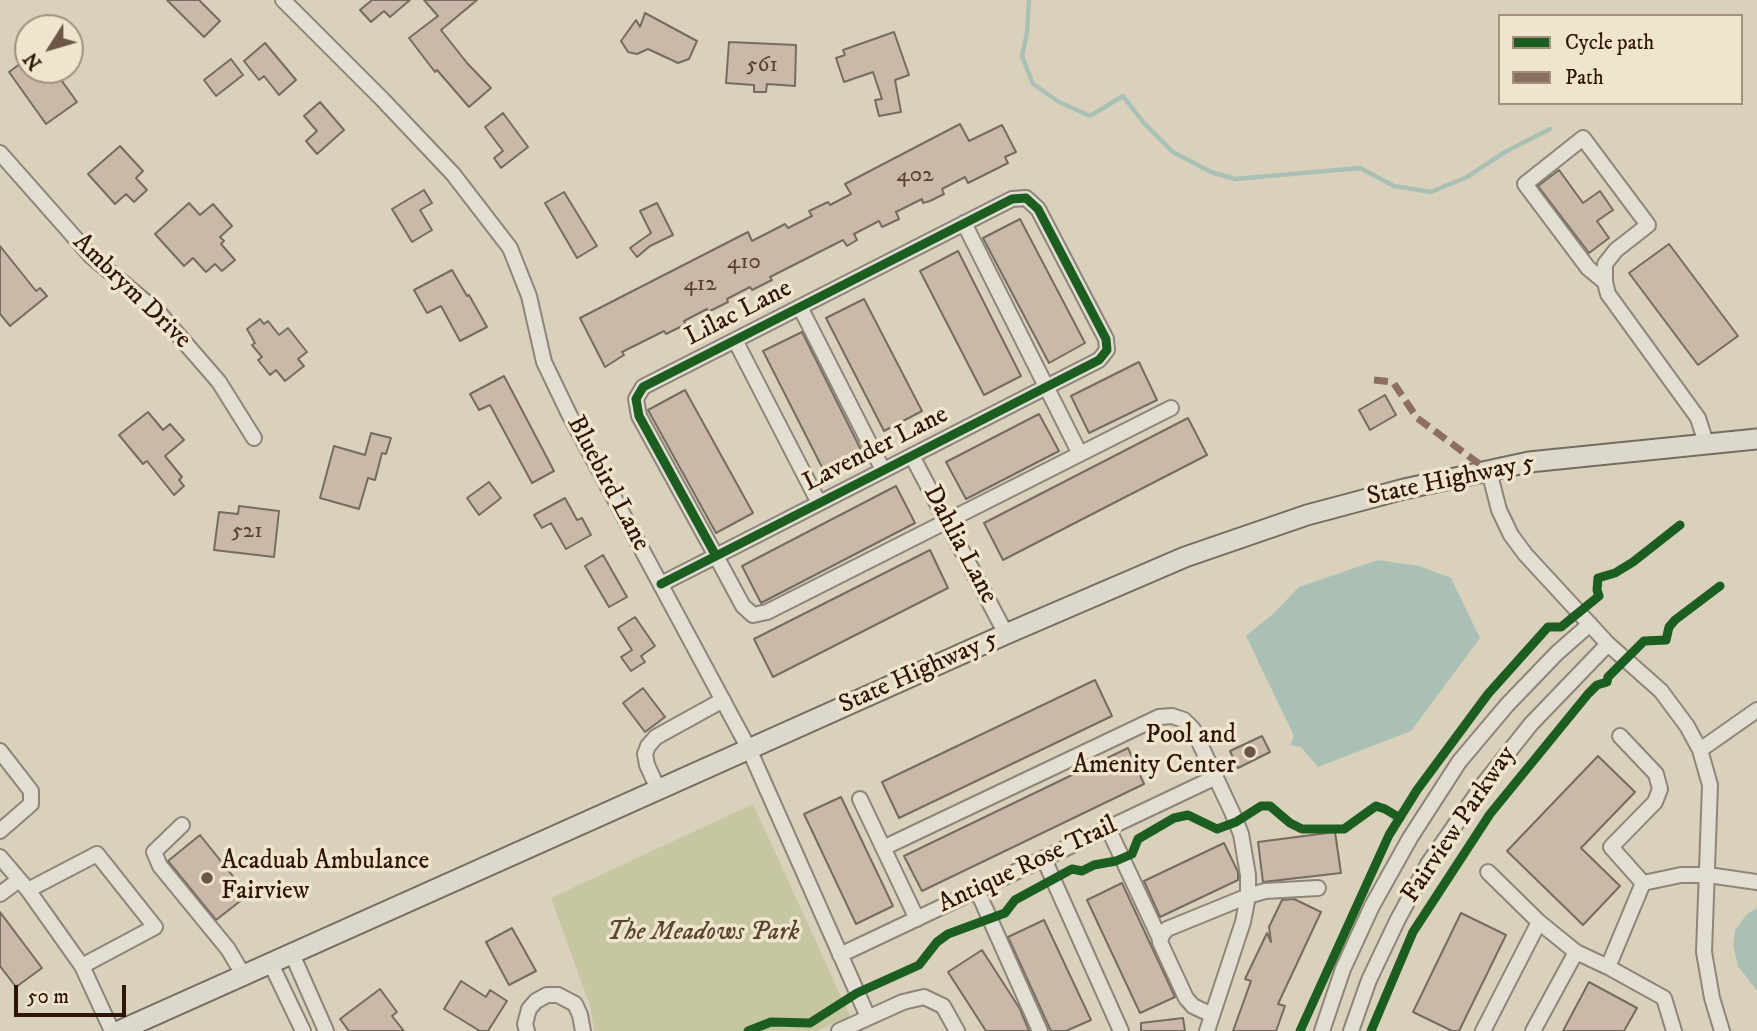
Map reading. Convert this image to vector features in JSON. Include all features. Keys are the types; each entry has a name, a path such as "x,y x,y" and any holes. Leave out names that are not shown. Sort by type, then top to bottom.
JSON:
{"main road":[{"name":"State Highway 5","path":"119,1031 1006,634 1185,557 1307,515 1391,492 1489,471 1564,457 1757,439"}],"street":[{"name":"Bluebird Lane","path":"283,0 453,174 510,248 529,296 544,362 569,414 749,749 840,955 866,1023"},
{"path":"1605,282 1588,268 1525,184 1583,138 1648,225 1616,250 1605,264 1608,293 1698,418 1706,443"},
{"name":"Ambrym Drive","path":"0,153 91,256 160,314 219,382 254,438"},
{"name":"Lilac Lane","path":"716,556 639,416 636,399 643,387 1012,199 1026,198 1038,209 1105,339 1107,350"},
{"path":"964,223 1080,454"},
{"path":"800,307 883,470"},
{"path":"735,340 819,503"},
{"name":"Lavender Lane","path":"661,584 1099,360 1107,350"},
{"path":"716,556 743,606 753,615 767,612 1171,408"},
{"name":"Dahlia Lane","path":"912,456 1006,634"},
{"path":"1489,471 1499,510 1511,535 1534,565 1608,644 1661,691 1687,726 1700,750 1710,786 1704,952 1712,998 1722,1031"},
{"name":"Fairview Parkway","path":"1322,1031 1343,969 1372,906 1410,838 1459,762 1507,705 1557,653 1590,624"},
{"name":"Fairview Parkway","path":"1351,1031 1369,980 1428,864 1485,782 1531,724 1608,644"},
{"path":"659,791 647,765 645,754 648,746 656,737 723,700"},
{"path":"1700,750 1757,710"},
{"path":"883,848 1159,717 1171,716 1184,720 1193,729 1241,834 1248,875 1248,896 1243,922 1207,1031"},
{"path":"1620,736 1656,774 1660,789 1655,802 1611,848 1643,883"},
{"path":"0,751 31,791 31,804 0,831"},
{"name":"Antique Rose Trail","path":"840,955 1216,777"},
{"path":"860,799 917,919"},
{"path":"182,825 155,852 157,859 228,949 244,976"},
{"path":"1108,828 1186,998 1193,1006 1212,1015"},
{"path":"0,894 97,855 155,927 82,966"},
{"path":"0,857 82,966 111,1031"},
{"path":"1044,859 1121,1031"},
{"path":"1488,872 1539,922 1576,952 1664,998 1674,1031"},
{"path":"1643,883 1681,875 1708,875 1757,882"},
{"path":"1608,967 1643,883"},
{"path":"1160,939 1167,929 1248,896 1265,891 1318,888"},
{"path":"977,890 1040,1031"},
{"path":"1483,1031 1539,922"},
{"path":"1533,1031 1576,952"},
{"path":"292,954 326,1031"},
{"path":"271,964 303,1031"},
{"path":"527,1031 525,1024 528,1009 547,995 558,995 575,1004 583,1031"},
{"path":"839,1031 866,1023 903,1002 924,997 943,1006 957,1031"}],"green space":[{"name":"The Meadows Park","path":"753,804 850,1016 817,1031 594,1031 591,1009 551,898"}],"shaded area":[{"path":"1378,560 1419,566 1451,578 1480,638 1411,731 1318,767 1301,747 1290,745 1294,736 1246,636 1274,613 1299,587"},
{"path":"1757,908 1757,991 1738,966 1733,945 1735,930 1747,914"}],"building":[{"path":"167,0 199,0 220,21 204,37"},
{"path":"372,0 410,0 390,17 384,11 371,22 360,10"},
{"path":"424,0 477,0 441,30 491,88 469,107 437,70 435,72 409,38 438,16"},
{"path":"645,13 697,41 689,59 678,63 648,49 637,54 628,52 621,41 636,20 640,27"},
{"path":"894,32 909,75 895,80 901,112 879,116 875,100 882,99 873,72 844,82 836,58 845,55 843,50"},
{"path":"729,42 796,45 795,86 767,84 766,92 754,92 754,85 726,83"},
{"path":"265,43 296,80 279,95 264,76 259,80 244,61"},
{"path":"231,59 243,75 216,96 204,80"},
{"path":"18,84 64,84 77,102 46,124"},
{"path":"320,102 344,130 317,154 306,141 317,131 304,116"},
{"path":"503,113 528,147 501,168 494,158 503,151 485,127"},
{"path":"960,124 969,141 1002,125 1016,152 1005,157 1008,163 968,183 965,177 942,189 944,194 923,203 922,199 896,212 899,219 882,227 879,221 854,234 857,240 847,246 843,240 770,277 772,280 752,290 750,287 727,299 728,302 684,321 686,324 666,334 664,331 622,352 624,355 605,367 580,318 748,232 752,241 785,224 788,228 812,216 809,211 828,202 830,205 851,194 845,184"},
{"path":"120,146 143,171 136,178 147,190 134,202 126,194 115,204 88,174"},
{"path":"1559,170 1583,203 1600,191 1613,210 1597,221 1609,238 1589,253 1538,186"},
{"path":"424,190 432,203 420,210 432,230 412,242 392,209"},
{"path":"564,192 597,246 577,258 545,203"},
{"path":"189,203 200,215 213,204 232,226 220,237 224,241 221,244 235,260 222,271 215,264 206,272 193,258 184,266 155,234"},
{"path":"657,203 673,235 650,246 637,257 630,248 651,233 640,211"},
{"path":"1020,219 1085,343 1049,363 983,238"},
{"path":"1669,244 1738,336 1698,365 1629,273"},
{"path":"0,246 36,291 40,288 47,296 10,326 0,314"},
{"path":"958,251 1021,376 984,395 920,271"},
{"path":"452,270 487,327 460,341 441,306 427,313 414,290"},
{"path":"864,299 922,411 884,431 826,318"},
{"path":"260,319 264,324 268,321 279,335 288,328 307,352 298,359 304,366 285,381 276,370 270,375 258,360 262,357 252,345 255,343 247,329"},
{"path":"802,332 864,456 826,475 763,351"},
{"path":"1139,362 1157,400 1089,433 1071,396"},
{"path":"504,376 554,471 532,483 490,405 479,410 470,394"},
{"path":"685,390 753,513 716,533 648,410"},
{"path":"1385,395 1396,415 1370,430 1359,410"},
{"path":"148,412 163,430 170,424 184,440 165,456 182,477 179,480 184,486 174,495 147,461 143,464 119,435"},
{"path":"1039,414 1059,451 966,499 946,462"},
{"path":"1188,418 1207,455 1003,560 984,523"},
{"path":"371,433 391,438 386,454 382,453 375,480 368,478 359,509 320,498 334,446 365,455"},
{"path":"489,482 501,498 479,515 467,498"},
{"path":"896,486 915,523 761,603 742,566"},
{"path":"565,498 577,520 582,518 591,535 566,549 551,523 542,528 534,515"},
{"path":"239,506 279,511 274,557 214,550 219,512 238,514"},
{"path":"930,550 948,588 773,677 754,639"},
{"path":"603,555 627,597 609,607 585,566"},
{"path":"635,617 655,646 641,656 645,662 631,671 621,657 632,650 618,628"},
{"path":"1095,680 1112,716 899,818 882,782"},
{"path":"643,688 665,717 645,732 623,703"},
{"name":"Pool and Amenity Center","path":"1262,736 1270,752 1238,768 1230,751"},
{"path":"1128,748 1144,784 922,891 904,856"},
{"path":"1598,756 1635,792 1581,848 1620,886 1583,925 1507,851"},
{"path":"841,797 893,906 856,924 804,814"},
{"path":"1335,832 1341,873 1263,882 1258,842"},
{"name":"Acaduab Ambulance Fairview","path":"200,835 248,895 216,920 168,861"},
{"path":"1224,843 1238,872 1238,880 1160,917 1144,881"},
{"path":"1122,883 1175,997 1140,1013 1087,900"},
{"path":"1294,899 1321,912 1278,1004 1285,1006 1276,1031 1233,1031 1251,981 1245,979 1267,933 1271,942 1269,927 1282,900"},
{"path":"0,912 42,968 16,987 0,966"},
{"path":"1461,913 1506,935 1459,1031 1452,1031 1413,1012"},
{"path":"1044,920 1091,1020 1066,1031 1051,1031 1008,937"},
{"path":"512,928 536,971 509,985 486,942"},
{"path":"982,950 1020,1009 1029,1031 986,1031 948,972"},
{"path":"461,981 486,997 490,990 507,1001 488,1031 480,1031 444,1009"},
{"path":"1589,982 1637,1008 1624,1031 1563,1031"},
{"path":"380,989 397,1012 392,1016 404,1031 349,1031 340,1019"},
{"path":"1183,1018 1185,1031 1141,1031 1141,1023"}],"waterway":[{"path":"1029,0 1027,33 1022,56 1033,84 1059,102 1090,116 1123,96 1143,122 1173,152 1211,172 1235,179 1360,168 1394,186 1431,192 1467,177 1505,152 1550,129"}],"marked path":[{"path":"1374,380 1393,382 1417,418 1489,471"}],"cycle path":[{"path":"661,584 716,556 1099,360 1107,350 1106,339 1038,209 1026,198 1012,199 643,387 636,399 639,416 716,556"},
{"path":"1300,1031 1389,835 1417,790 1488,694 1548,627 1561,627 1599,596 1598,578 1615,573 1633,562 1680,525"},
{"path":"1371,1031 1413,932 1490,814 1597,685 1607,682 1608,677 1644,641 1666,640 1669,627 1675,620 1720,586"},
{"path":"748,1031 771,1022 810,1023 857,993 919,965 937,942 948,934 1005,913 1015,900 1072,869 1082,871 1132,854 1138,839 1174,818 1188,815 1217,829 1236,822 1261,806 1270,806 1290,823 1302,829 1344,829 1376,806 1400,818"}],"place":[{"name":"Pool and Amenity Center","path":"1250,752"},
{"name":"Acaduab Ambulance Fairview","path":"207,878"}]}
